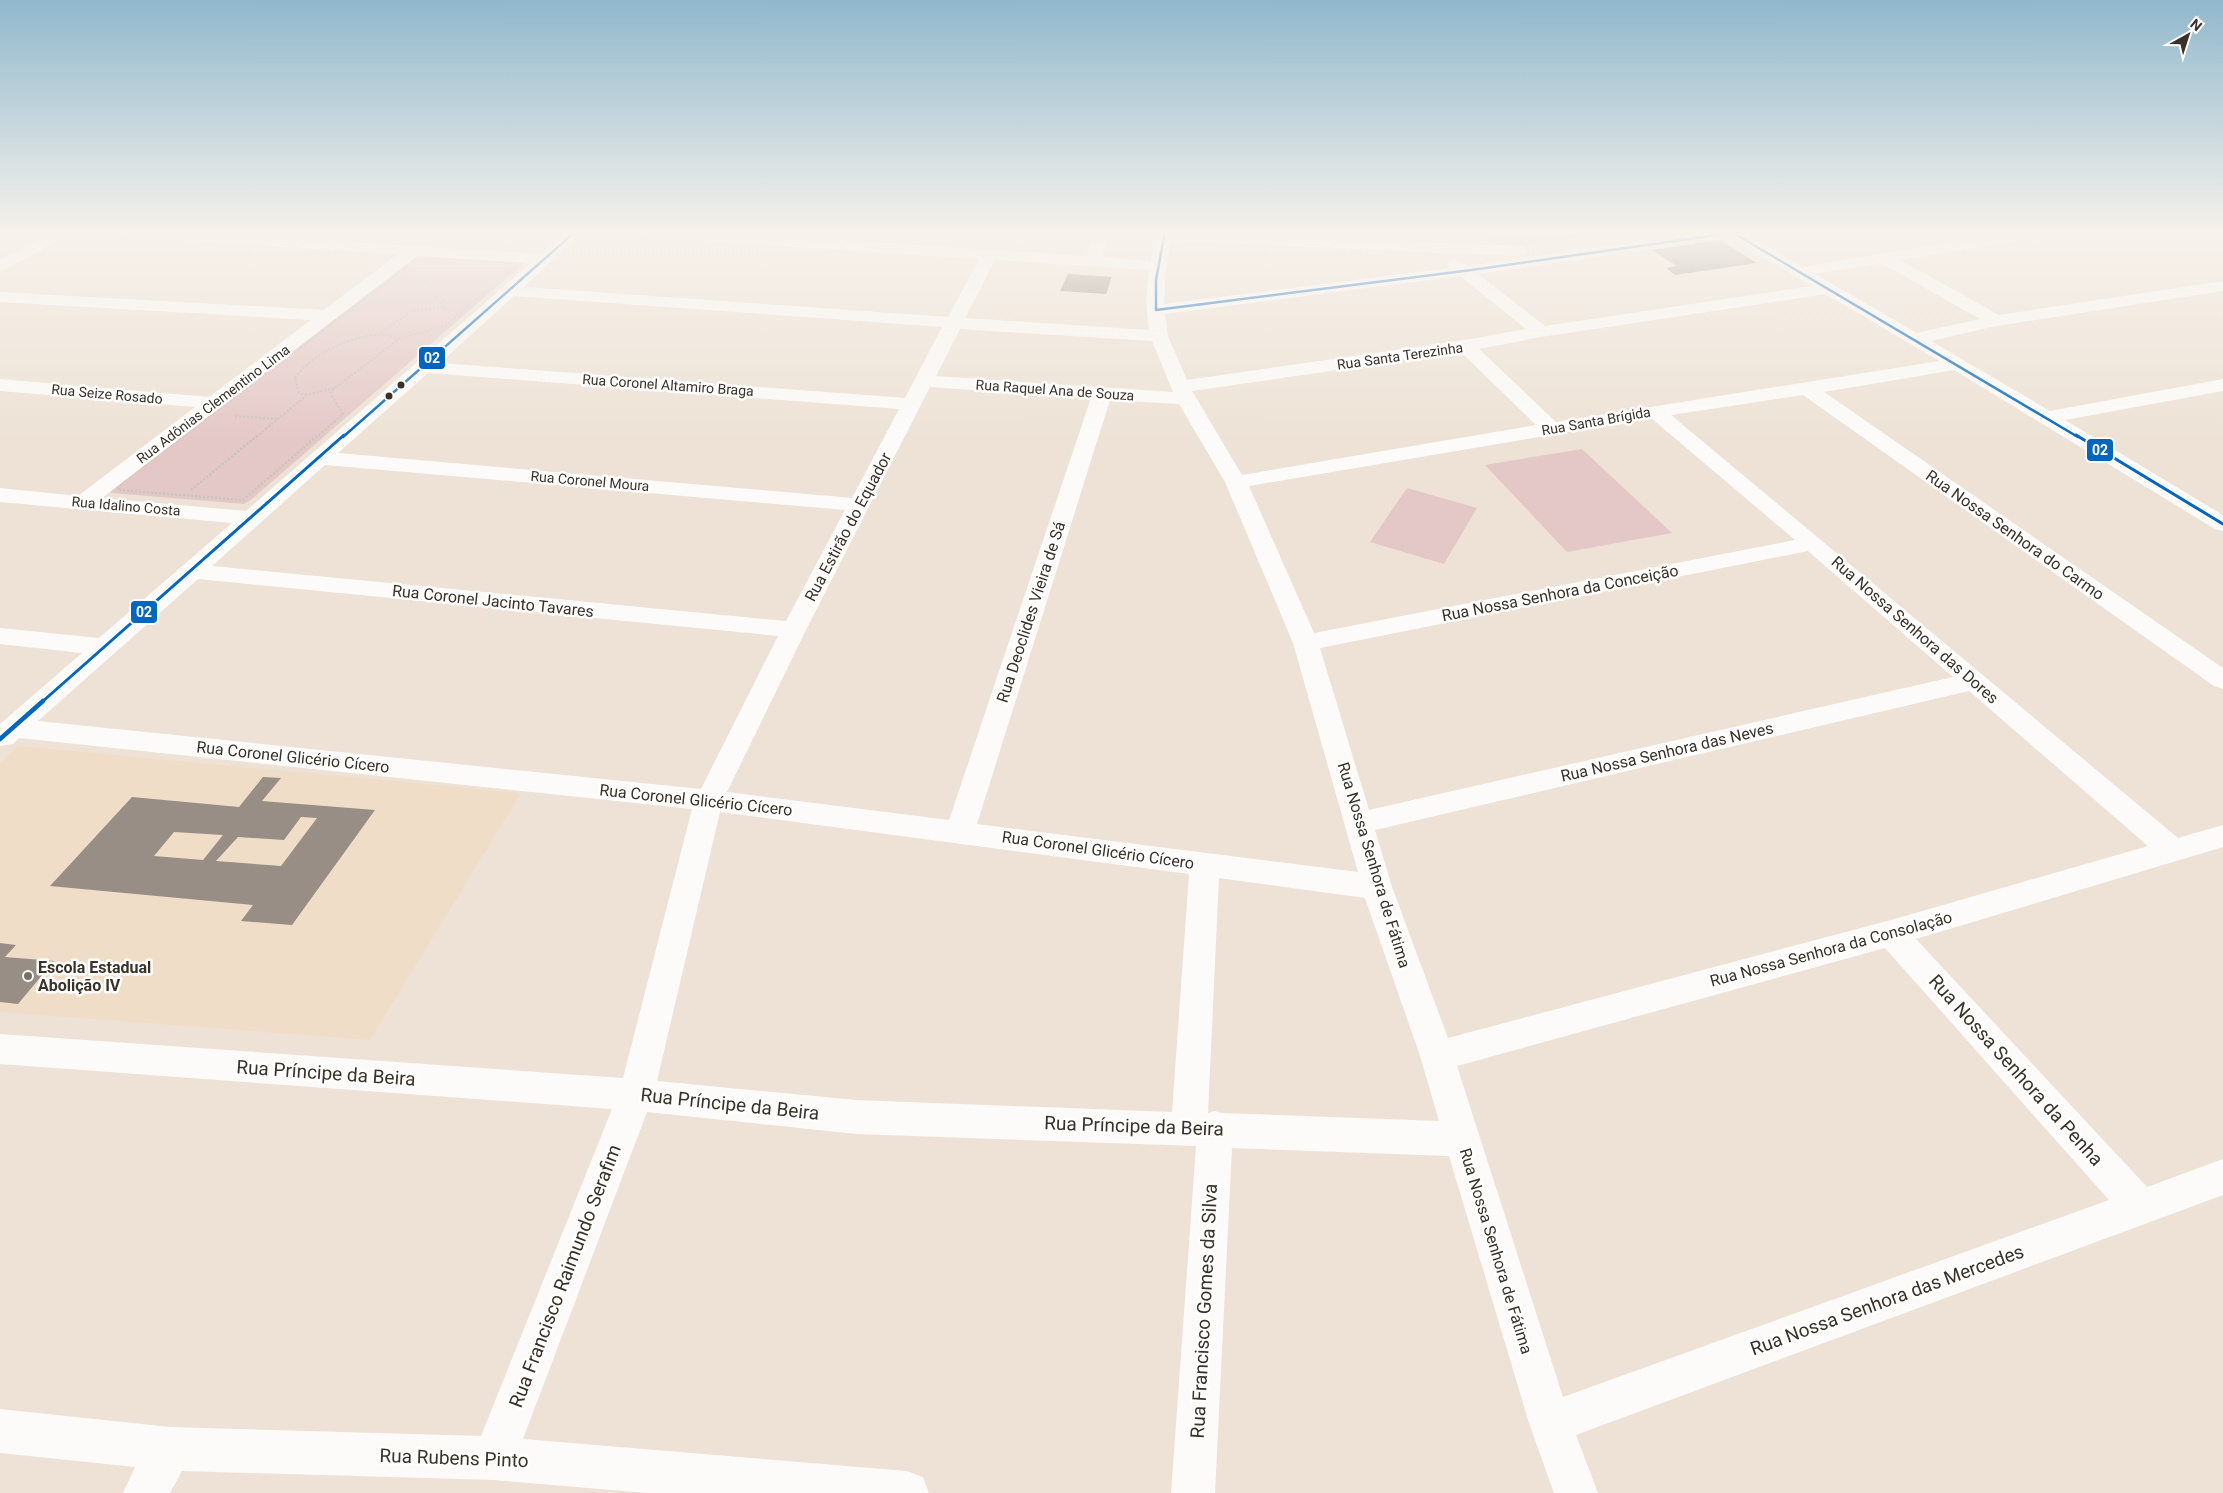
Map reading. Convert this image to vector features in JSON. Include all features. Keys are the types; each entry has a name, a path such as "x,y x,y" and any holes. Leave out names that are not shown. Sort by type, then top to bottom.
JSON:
{"street":[{"path":"64,301 330,316"},
{"name":"Rua Adônias Clementino Lima","path":"83,502 216,411 350,301"},
{"path":"6,734 499,301"},
{"path":"640,301 954,324 1156,315 1246,301"},
{"name":"Rua Estirão do Equador","path":"708,800 794,630 966,301"},
{"path":"1156,315 1157,301"},
{"path":"1501,301 1541,332"},
{"name":"Rua Santa Terezinha","path":"1183,393 1541,332 1750,301"},
{"path":"1848,301 2221,521"},
{"path":"1960,301 1996,321"},
{"path":"1915,339 1996,321 2128,301"},
{"name":"Rua Nossa Senhora de Fátima","path":"1156,315 1183,393 1236,482 1306,643 1360,823 1377,887 1437,1056 1550,1423 1576,1493"},
{"path":"1465,346 1552,429"},
{"name":"Rua Santa Brígida","path":"1236,482 1654,412 1957,364"},
{"name":"Rua Coronel Altamiro Braga","path":"424,367 912,404"},
{"name":"Rua Raquel Ana de Souza","path":"924,381 1102,393 1183,393"},
{"name":"Rua Seize Rosado","path":"0,385 216,411"},
{"path":"2046,418 2223,385"},
{"name":"Rua Nossa Senhora do Carmo","path":"1807,389 2223,680"},
{"name":"Rua Deoclides Vieira de Sá","path":"960,831 1102,393"},
{"name":"Rua Nossa Senhora das Dores","path":"1654,412 1813,543 2173,851"},
{"name":"Rua Coronel Moura","path":"321,458 860,504"},
{"name":"Rua Idalino Costa","path":"0,495 252,518"},
{"name":"Rua Nossa Senhora da Conceição","path":"1306,643 1813,543"},
{"name":"Rua Coronel Jacinto Tavares","path":"192,571 794,630"},
{"path":"0,636 103,647"},
{"name":"Rua Nossa Senhora das Neves","path":"1360,823 1974,681"},
{"name":"Rua Coronel Glicério Cícero","path":"6,734 708,800 960,831 1377,887"},
{"name":"Rua Francisco Raimundo Serafim","path":"494,1458 636,1095 708,800"},
{"name":"Rua Nossa Senhora da Consolação","path":"1437,1056 1890,933 2223,836"},
{"name":"Rua Francisco Gomes da Silva","path":"1193,1493 1202,1128 1205,864"},
{"name":"Rua Nossa Senhora da Penha","path":"1890,933 2142,1208"},
{"name":"Rua Príncipe da Beira","path":"0,1049 636,1095 856,1117 1202,1128 1461,1139"},
{"name":"Rua Nossa Senhora das Mercedes","path":"1550,1423 2223,1177"},
{"name":"Rua Rubens Pinto","path":"0,1431 170,1449 494,1458 907,1493"},
{"path":"146,1493 170,1449"}],"path":[{"path":"363,301 216,411 118,487 118,490 237,500 248,497 343,414 331,395 331,391 388,345 399,339 446,325 475,301"},
{"path":"439,301 454,318"},
{"path":"379,334 412,311 444,307"},
{"path":"306,395 300,393 295,385 296,378 303,369 331,348 369,335 379,334 399,339"},
{"path":"183,496 306,395 337,387"},
{"path":"231,416 277,419"}],"shaded area":[{"path":"359,301 481,301 244,504 111,493 111,488 116,482"},
{"path":"1582,449 1672,533 1567,552 1485,465"},
{"path":"1407,488 1477,508 1444,564 1370,542"},
{"path":"18,746 521,793 370,1040 0,1012 0,763"}],"building":[{"path":"263,777 281,778 262,801 375,810 292,925 241,921 253,905 50,886 132,797 239,807","holes":["301,817 317,818 281,866 216,861 238,837 284,840","174,832 223,835 203,860 154,856"]},
{"path":"0,943 16,945 5,957 54,961 18,1004 0,1002"}],"transit line":[{"name":"02","path":"0,739 497,301"},
{"name":"02","path":"1156,301 1156,310 1230,301"},
{"name":"02","path":"1849,301 2223,524"}],"place":[{"name":"Escola Estadual Abolição IV","path":"28,976"}]}
